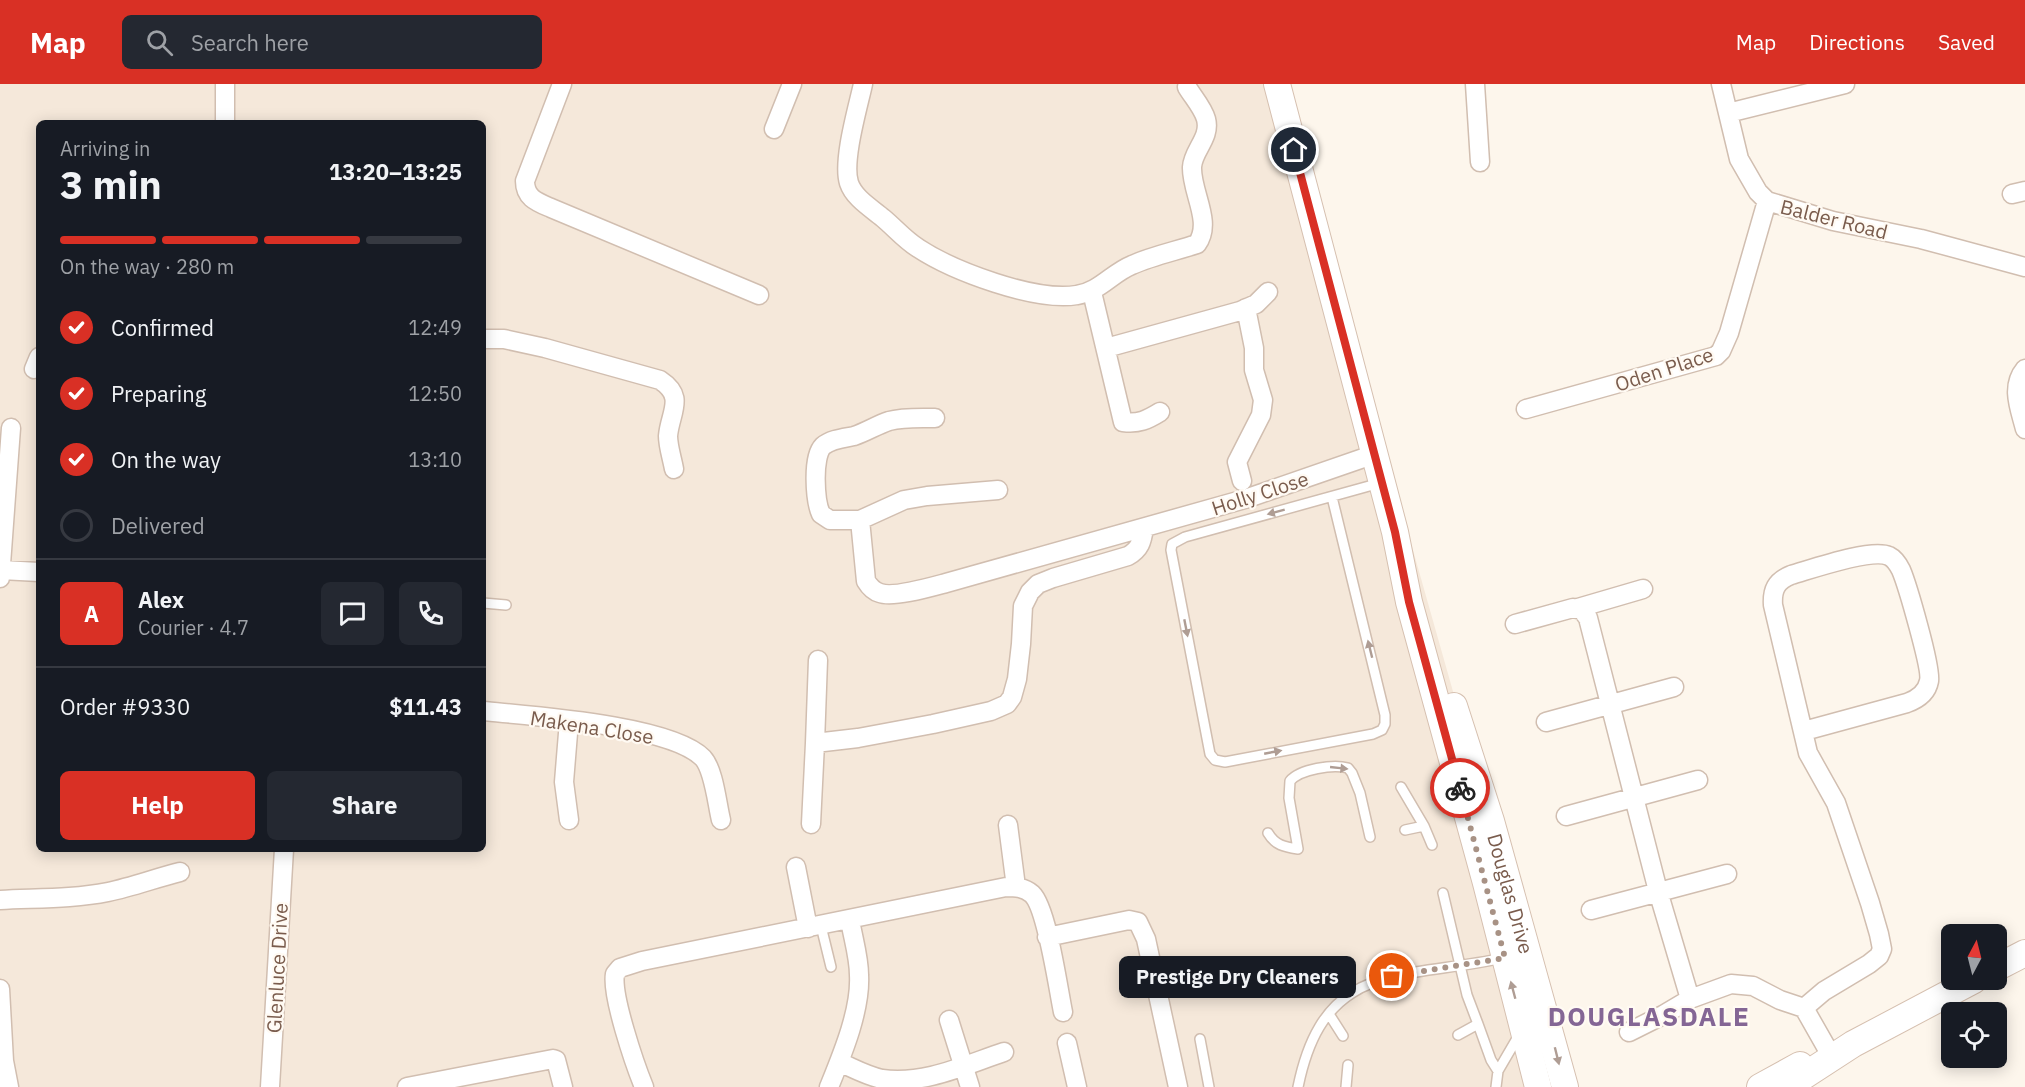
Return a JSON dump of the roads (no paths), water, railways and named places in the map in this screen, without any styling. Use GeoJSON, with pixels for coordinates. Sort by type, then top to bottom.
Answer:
{"type":"FeatureCollection","features":[{"type":"Feature","properties":{"kind":"street"},"geometry":{"type":"LineString","coordinates":[[225,84],[225,120]]}},
{"type":"Feature","properties":{"kind":"street"},"geometry":{"type":"LineString","coordinates":[[562,84],[525,181],[529,196],[534,201],[759,295]]}},
{"type":"Feature","properties":{"kind":"street"},"geometry":{"type":"LineString","coordinates":[[774,129],[792,84]]}},
{"type":"Feature","properties":{"kind":"street"},"geometry":{"type":"LineString","coordinates":[[862,84],[847,172],[848,180],[858,197],[916,247],[950,266],[998,283],[1042,294],[1066,297],[1092,292],[1133,264],[1197,244],[1202,238],[1203,226],[1192,168],[1207,130],[1206,119],[1187,87]]}},
{"type":"Feature","properties":{"kind":"street","name":"Douglas Drive"},"geometry":{"type":"LineString","coordinates":[[1277,84],[1395,532],[1409,602],[1475,843],[1565,1087]]}},
{"type":"Feature","properties":{"kind":"street"},"geometry":{"type":"LineString","coordinates":[[1475,84],[1480,162]]}},
{"type":"Feature","properties":{"kind":"street","name":"Balder Road"},"geometry":{"type":"LineString","coordinates":[[1720,84],[1739,159],[1754,187],[1767,201],[1833,221],[1921,239],[2025,267]]}},
{"type":"Feature","properties":{"kind":"street"},"geometry":{"type":"LineString","coordinates":[[1728,113],[1845,84]]}},
{"type":"Feature","properties":{"kind":"street","name":"Oden Place"},"geometry":{"type":"LineString","coordinates":[[1526,409],[1716,356],[1721,351],[1729,333],[1767,201]]}},
{"type":"Feature","properties":{"kind":"street"},"geometry":{"type":"LineString","coordinates":[[1092,292],[1123,422],[1134,424],[1144,422],[1160,412]]}},
{"type":"Feature","properties":{"kind":"street"},"geometry":{"type":"LineString","coordinates":[[1106,348],[1246,308],[1256,304],[1268,292]]}},
{"type":"Feature","properties":{"kind":"street"},"geometry":{"type":"LineString","coordinates":[[1242,481],[1237,462],[1261,415],[1263,400],[1254,370],[1254,348],[1246,308]]}},
{"type":"Feature","properties":{"kind":"street"},"geometry":{"type":"LineString","coordinates":[[486,339],[504,339],[545,348],[660,380],[667,385],[675,400],[668,438],[674,468]]}},
{"type":"Feature","properties":{"kind":"street"},"geometry":{"type":"LineString","coordinates":[[2025,369],[2018,380],[2017,394],[2025,429]]}},
{"type":"Feature","properties":{"kind":"street"},"geometry":{"type":"LineString","coordinates":[[935,418],[887,422],[866,432],[831,441],[822,447],[816,480],[817,501],[821,514],[830,520],[860,520],[904,500],[998,490]]}},
{"type":"Feature","properties":{"kind":"street"},"geometry":{"type":"LineString","coordinates":[[0,578],[11,428]]}},
{"type":"Feature","properties":{"kind":"street","name":"Holly Close"},"geometry":{"type":"LineString","coordinates":[[860,520],[866,581],[875,591],[884,594],[919,590],[1245,499],[1375,454]]}},
{"type":"Feature","properties":{"kind":"street"},"geometry":{"type":"LineString","coordinates":[[815,743],[858,738],[933,724],[991,711],[1007,704],[1012,697],[1017,679],[1022,644],[1023,606],[1030,592],[1038,584],[1053,578],[1128,556],[1139,548],[1144,528]]}},
{"type":"Feature","properties":{"kind":"street"},"geometry":{"type":"LineString","coordinates":[[1804,731],[1908,703],[1927,688],[1930,670],[1901,571],[1891,557],[1882,554],[1867,554],[1791,575],[1776,586],[1773,605],[1810,759],[1836,803],[1870,903],[1882,949],[1879,956],[1869,964],[1824,992],[1804,1008]]}},
{"type":"Feature","properties":{"kind":"street"},"geometry":{"type":"LineString","coordinates":[[1,570],[36,572]]}},
{"type":"Feature","properties":{"kind":"street"},"geometry":{"type":"LineString","coordinates":[[1515,624],[1643,590]]}},
{"type":"Feature","properties":{"kind":"street"},"geometry":{"type":"LineString","coordinates":[[1578,608],[1585,613],[1589,623],[1658,891],[1690,999]]}},
{"type":"Feature","properties":{"kind":"street"},"geometry":{"type":"LineString","coordinates":[[811,824],[818,660]]}},
{"type":"Feature","properties":{"kind":"street"},"geometry":{"type":"LineString","coordinates":[[1546,722],[1674,687]]}},
{"type":"Feature","properties":{"kind":"street","name":"Makena Close"},"geometry":{"type":"LineString","coordinates":[[486,711],[601,725],[676,743],[705,760],[721,820]]}},
{"type":"Feature","properties":{"kind":"street"},"geometry":{"type":"LineString","coordinates":[[569,721],[564,782],[569,820]]}},
{"type":"Feature","properties":{"kind":"street"},"geometry":{"type":"LineString","coordinates":[[1566,816],[1698,780]]}},
{"type":"Feature","properties":{"kind":"street"},"geometry":{"type":"LineString","coordinates":[[1008,825],[1017,886]]}},
{"type":"Feature","properties":{"kind":"street","name":"Glenluce Drive"},"geometry":{"type":"LineString","coordinates":[[270,1087],[284,852]]}},
{"type":"Feature","properties":{"kind":"street"},"geometry":{"type":"LineString","coordinates":[[796,867],[815,927]]}},
{"type":"Feature","properties":{"kind":"street"},"geometry":{"type":"LineString","coordinates":[[0,900],[94,894],[126,888],[180,872]]}},
{"type":"Feature","properties":{"kind":"street"},"geometry":{"type":"LineString","coordinates":[[1591,910],[1727,874]]}},
{"type":"Feature","properties":{"kind":"street"},"geometry":{"type":"LineString","coordinates":[[644,1087],[632,1057],[619,1005],[614,978],[617,971],[642,961],[1017,886],[1032,894],[1036,900],[1047,937],[1063,1012]]}},
{"type":"Feature","properties":{"kind":"street"},"geometry":{"type":"LineString","coordinates":[[829,1087],[853,1017],[859,984],[859,968],[850,920]]}},
{"type":"Feature","properties":{"kind":"street"},"geometry":{"type":"LineString","coordinates":[[1047,937],[1129,920],[1138,922],[1146,939],[1179,1087]]}},
{"type":"Feature","properties":{"kind":"street"},"geometry":{"type":"LineString","coordinates":[[2007,962],[2025,953]]}},
{"type":"Feature","properties":{"kind":"street","name":"Douglas Drive"},"geometry":{"type":"LineString","coordinates":[[1517,956],[1523,1027],[1538,1087]]}},
{"type":"Feature","properties":{"kind":"street"},"geometry":{"type":"LineString","coordinates":[[1629,1032],[1690,999],[1724,986],[1743,984],[1753,986],[1780,1000],[1804,1008],[1830,1055]]}},
{"type":"Feature","properties":{"kind":"street"},"geometry":{"type":"LineString","coordinates":[[0,989],[4,1061],[9,1087]]}},
{"type":"Feature","properties":{"kind":"street"},"geometry":{"type":"LineString","coordinates":[[1760,1087],[1853,1044],[1955,990]]}},
{"type":"Feature","properties":{"kind":"street"},"geometry":{"type":"LineString","coordinates":[[949,1020],[970,1087]]}},
{"type":"Feature","properties":{"kind":"street"},"geometry":{"type":"LineString","coordinates":[[1067,1043],[1077,1087]]}},
{"type":"Feature","properties":{"kind":"street"},"geometry":{"type":"LineString","coordinates":[[839,1062],[874,1077],[895,1080],[919,1078],[1004,1052]]}},
{"type":"Feature","properties":{"kind":"street"},"geometry":{"type":"LineString","coordinates":[[1787,1087],[1830,1055]]}},
{"type":"Feature","properties":{"kind":"street"},"geometry":{"type":"LineString","coordinates":[[407,1087],[550,1059],[556,1060],[564,1087]]}},
{"type":"Feature","properties":{"kind":"lane"},"geometry":{"type":"LineString","coordinates":[[1332,497],[1377,677],[1385,715],[1384,727],[1372,734],[1225,762],[1215,760],[1210,754],[1171,550],[1172,544],[1185,537],[1382,482]]}},
{"type":"Feature","properties":{"kind":"lane"},"geometry":{"type":"LineString","coordinates":[[486,603],[506,605]]}},
{"type":"Feature","properties":{"kind":"lane"},"geometry":{"type":"LineString","coordinates":[[1268,832],[1274,842],[1280,846],[1298,849],[1289,798],[1290,781],[1298,774],[1333,766],[1348,768],[1352,773],[1360,793],[1370,837]]}},
{"type":"Feature","properties":{"kind":"lane"},"geometry":{"type":"LineString","coordinates":[[1401,787],[1432,844]]}},
{"type":"Feature","properties":{"kind":"lane"},"geometry":{"type":"LineString","coordinates":[[1405,830],[1424,826]]}},
{"type":"Feature","properties":{"kind":"lane"},"geometry":{"type":"LineString","coordinates":[[1443,893],[1467,995],[1491,1060],[1498,1071]]}},
{"type":"Feature","properties":{"kind":"lane"},"geometry":{"type":"LineString","coordinates":[[815,927],[831,967]]}},
{"type":"Feature","properties":{"kind":"lane"},"geometry":{"type":"LineString","coordinates":[[1298,1087],[1308,1048],[1342,998],[1366,984],[1392,976],[1517,956]]}},
{"type":"Feature","properties":{"kind":"lane"},"geometry":{"type":"LineString","coordinates":[[1329,1014],[1342,1036]]}},
{"type":"Feature","properties":{"kind":"lane"},"geometry":{"type":"LineString","coordinates":[[1458,1035],[1478,1024]]}},
{"type":"Feature","properties":{"kind":"lane"},"geometry":{"type":"LineString","coordinates":[[1496,1087],[1498,1071],[1523,1027]]}},
{"type":"Feature","properties":{"kind":"lane"},"geometry":{"type":"LineString","coordinates":[[1200,1038],[1209,1087]]}},
{"type":"Feature","properties":{"kind":"lane"},"geometry":{"type":"LineString","coordinates":[[1346,1087],[1348,1065]]}},
{"type":"Feature","properties":{"kind":"place","name":"Prestige Dry Cleaners"},"geometry":{"type":"Point","coordinates":[1392,976]}},
{"type":"Feature","properties":{"kind":"district","name":"DOUGLASDALE"},"geometry":{"type":"Point","coordinates":[1649,1016]}}]}
